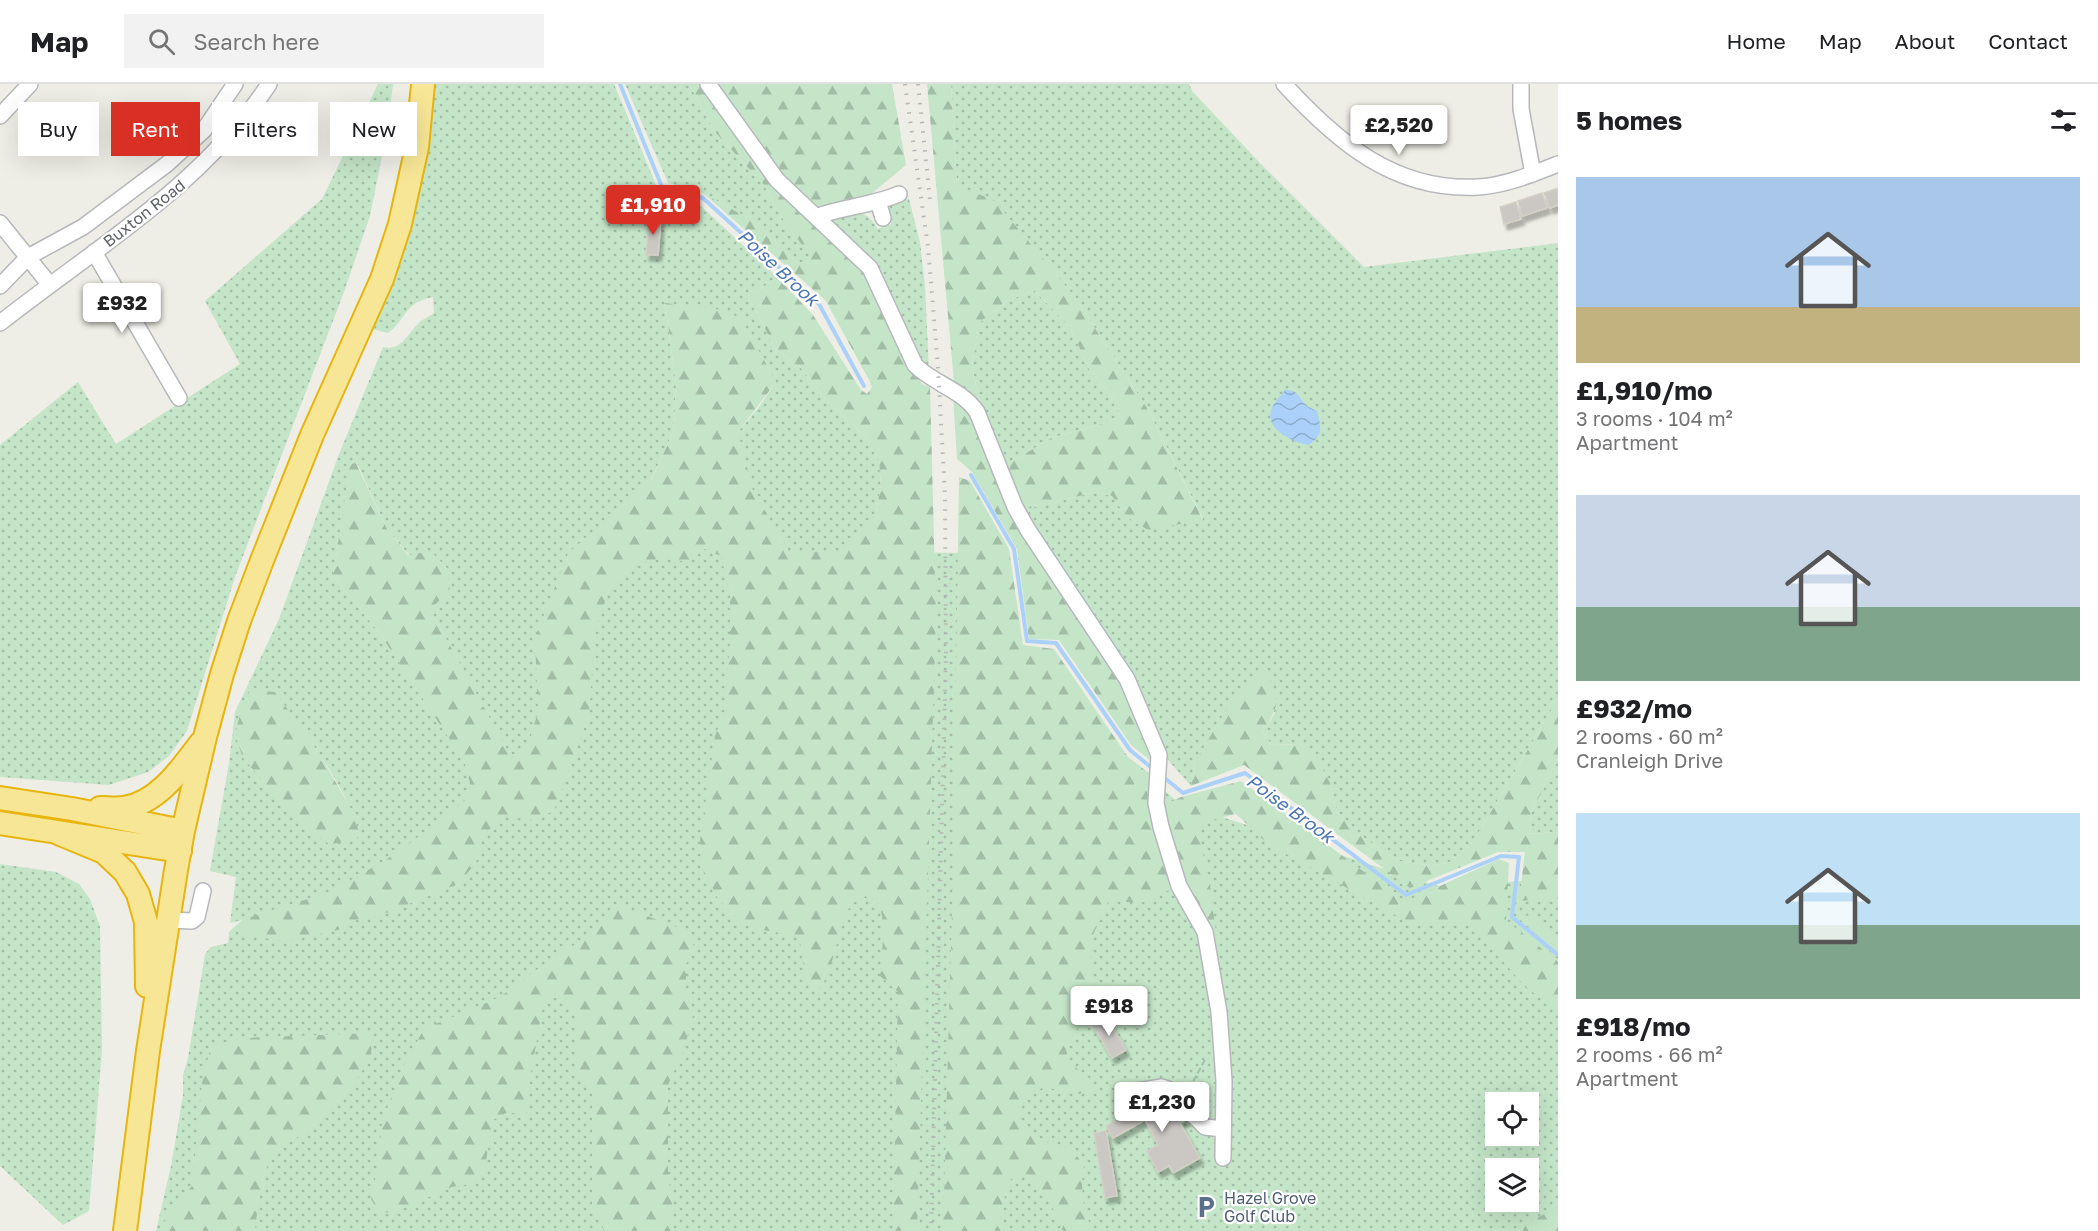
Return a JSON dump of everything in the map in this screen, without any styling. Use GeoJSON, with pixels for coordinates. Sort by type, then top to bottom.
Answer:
{"type":"FeatureCollection","features":[{"type":"Feature","properties":{"kind":"highway"},"geometry":{"type":"LineString","coordinates":[[125,1231],[148,1051],[181,841],[205,737],[239,621],[312,435],[382,279],[400,224],[417,147],[423,84]]}},
{"type":"Feature","properties":{"kind":"highway"},"geometry":{"type":"LineString","coordinates":[[72,809],[126,808],[155,795],[177,774],[205,737]]}},
{"type":"Feature","properties":{"kind":"highway"},"geometry":{"type":"LineString","coordinates":[[0,798],[72,809],[181,841]]}},
{"type":"Feature","properties":{"kind":"highway"},"geometry":{"type":"LineString","coordinates":[[8,825],[101,838],[181,841]]}},
{"type":"Feature","properties":{"kind":"highway"},"geometry":{"type":"LineString","coordinates":[[58,833],[104,852],[125,872],[138,894],[146,922],[148,1051]]}},
{"type":"Feature","properties":{"kind":"street"},"geometry":{"type":"LineString","coordinates":[[0,116],[30,84]]}},
{"type":"Feature","properties":{"kind":"street","name":"Buxton Road"},"geometry":{"type":"LineString","coordinates":[[0,286],[28,257],[83,227],[167,164],[204,130],[235,84]]}},
{"type":"Feature","properties":{"kind":"street","name":"Buxton Road"},"geometry":{"type":"LineString","coordinates":[[0,323],[169,195],[206,162],[243,121],[269,84]]}},
{"type":"Feature","properties":{"kind":"street"},"geometry":{"type":"LineString","coordinates":[[708,84],[777,180],[818,216],[870,268],[915,365],[926,376],[953,389],[970,401],[977,412],[1015,507],[1127,679],[1159,756],[1156,803],[1174,874],[1204,933],[1219,1012],[1224,1081],[1223,1158]]}},
{"type":"Feature","properties":{"kind":"street"},"geometry":{"type":"LineString","coordinates":[[1284,84],[1340,140],[1397,174],[1424,182],[1456,187],[1481,187],[1533,174],[1558,164]]}},
{"type":"Feature","properties":{"kind":"street"},"geometry":{"type":"LineString","coordinates":[[1521,84],[1521,109],[1533,174]]}},
{"type":"Feature","properties":{"kind":"street"},"geometry":{"type":"LineString","coordinates":[[818,216],[899,194]]}},
{"type":"Feature","properties":{"kind":"street"},"geometry":{"type":"LineString","coordinates":[[878,201],[883,218]]}},
{"type":"Feature","properties":{"kind":"street"},"geometry":{"type":"LineString","coordinates":[[0,223],[50,285]]}},
{"type":"Feature","properties":{"kind":"street"},"geometry":{"type":"LineString","coordinates":[[94,252],[179,399]]}},
{"type":"Feature","properties":{"kind":"street"},"geometry":{"type":"LineString","coordinates":[[169,920],[192,921],[196,917],[203,891]]}},
{"type":"Feature","properties":{"kind":"street"},"geometry":{"type":"LineString","coordinates":[[1124,1094],[1162,1087],[1173,1093],[1205,1127],[1223,1130]]}},
{"type":"Feature","properties":{"kind":"path"},"geometry":{"type":"LineString","coordinates":[[1173,1093],[1191,1085],[1205,1060],[1222,1055]]}},
{"type":"Feature","properties":{"kind":"green space"},"geometry":{"type":"Polygon","coordinates":[[[378,84],[393,84],[391,102],[369,102],[378,84]]]}},
{"type":"Feature","properties":{"kind":"green space","name":"Hazel Grove Golf Club"},"geometry":{"type":"Polygon","coordinates":[[[434,84],[614,84],[659,192],[700,205],[778,278],[748,296],[776,350],[801,368],[824,397],[865,437],[879,460],[881,486],[876,512],[841,552],[1001,553],[1015,649],[1119,754],[1181,804],[1438,886],[1558,879],[1558,1231],[156,1231],[171,1166],[183,1095],[183,1075],[188,1058],[205,954],[211,947],[228,943],[229,932],[242,920],[230,923],[236,877],[210,871],[229,763],[235,712],[279,619],[339,454],[383,347],[390,348],[400,344],[416,325],[434,313],[433,297],[411,307],[388,333],[372,329],[411,229],[428,153],[434,84]],[[665,304],[676,384],[674,430],[651,480],[738,432],[776,382],[665,304]],[[357,463],[351,464],[333,576],[378,631],[465,761],[470,783],[465,801],[518,754],[510,756],[430,609],[409,555],[387,529],[357,463]],[[276,694],[360,836],[335,779],[313,744],[276,694]]]}},
{"type":"Feature","properties":{"kind":"green space"},"geometry":{"type":"Polygon","coordinates":[[[625,84],[689,84],[716,133],[763,184],[783,219],[811,256],[806,263],[796,262],[755,222],[703,193],[668,183],[625,84]]]}},
{"type":"Feature","properties":{"kind":"green space"},"geometry":{"type":"Polygon","coordinates":[[[689,84],[699,84],[706,91],[737,139],[774,185],[868,275],[909,366],[922,384],[930,387],[936,616],[917,1231],[893,1231],[898,992],[880,976],[883,925],[882,915],[875,898],[858,898],[846,912],[828,975],[819,989],[809,988],[799,936],[763,930],[741,923],[718,899],[703,870],[700,840],[715,736],[725,710],[730,640],[730,593],[721,556],[705,549],[689,562],[664,558],[635,564],[609,589],[595,631],[589,715],[554,811],[533,820],[502,816],[483,837],[476,863],[458,884],[379,916],[359,919],[338,930],[287,941],[246,936],[239,926],[244,919],[330,892],[394,855],[464,802],[470,783],[464,761],[378,631],[333,576],[350,464],[356,463],[387,529],[408,555],[431,551],[447,568],[450,591],[430,609],[510,755],[520,754],[529,742],[538,712],[535,638],[568,553],[651,481],[674,430],[676,384],[665,303],[717,309],[741,318],[776,382],[738,432],[753,491],[789,551],[840,552],[876,512],[881,486],[879,460],[865,437],[824,397],[801,368],[776,350],[748,296],[778,278],[813,315],[861,390],[867,394],[872,387],[869,380],[826,301],[703,193],[755,222],[796,262],[806,263],[810,256],[783,219],[763,184],[716,133],[689,84]]]}},
{"type":"Feature","properties":{"kind":"green space"},"geometry":{"type":"Polygon","coordinates":[[[714,84],[892,84],[906,165],[870,195],[821,209],[783,176],[714,84]]]}},
{"type":"Feature","properties":{"kind":"green space"},"geometry":{"type":"Polygon","coordinates":[[[927,84],[951,84],[957,185],[995,201],[1074,296],[1147,408],[1203,520],[1148,530],[1127,517],[1112,496],[1096,492],[1023,510],[1003,467],[1051,438],[1112,421],[1119,416],[1118,403],[1089,369],[1070,327],[1034,290],[1005,302],[979,323],[972,366],[981,407],[973,395],[954,382],[927,84]]]}},
{"type":"Feature","properties":{"kind":"green space"},"geometry":{"type":"Polygon","coordinates":[[[951,84],[1189,84],[1193,92],[1259,162],[1364,267],[1558,243],[1558,699],[1473,842],[1451,862],[1432,866],[1398,861],[1358,834],[1337,812],[1330,783],[1301,745],[1271,744],[1263,732],[1276,711],[1195,762],[1191,786],[1168,760],[1145,709],[1144,698],[1133,674],[1126,669],[1093,614],[1082,603],[1023,510],[1096,492],[1112,496],[1127,517],[1177,524],[1203,519],[1147,408],[1074,296],[995,202],[957,186],[951,84]]]}},
{"type":"Feature","properties":{"kind":"green space"},"geometry":{"type":"Polygon","coordinates":[[[343,156],[382,156],[370,216],[344,292],[235,577],[187,731],[169,756],[148,772],[109,785],[0,777],[0,445],[78,382],[116,444],[240,364],[205,301],[322,199],[343,156]]]}},
{"type":"Feature","properties":{"kind":"green space"},"geometry":{"type":"Polygon","coordinates":[[[900,197],[909,199],[920,242],[925,286],[929,370],[918,364],[903,319],[885,286],[830,217],[857,212],[868,217],[878,229],[891,224],[889,203],[900,197]]]}},
{"type":"Feature","properties":{"kind":"green space"},"geometry":{"type":"Polygon","coordinates":[[[1034,290],[1070,327],[1089,369],[1118,403],[1119,416],[1112,421],[1051,438],[1003,467],[981,407],[972,366],[979,323],[1005,302],[1034,290]]]}},
{"type":"Feature","properties":{"kind":"green space"},"geometry":{"type":"Polygon","coordinates":[[[953,396],[972,413],[978,430],[1121,682],[1139,722],[1151,761],[1131,745],[1059,640],[1029,639],[1017,549],[972,472],[957,459],[953,396]]]}},
{"type":"Feature","properties":{"kind":"green space"},"geometry":{"type":"Polygon","coordinates":[[[959,477],[970,481],[1009,549],[1023,645],[1054,649],[1128,757],[1149,773],[1157,831],[1173,886],[1158,897],[1143,902],[1109,900],[1092,937],[1090,963],[1097,1003],[1065,1045],[1069,1062],[1089,1078],[1091,1091],[1078,1094],[1044,1087],[1022,1098],[1020,1121],[1043,1141],[1071,1149],[1084,1165],[1083,1199],[1093,1231],[1063,1231],[1046,1194],[1028,1174],[1011,1179],[1002,1206],[1004,1231],[943,1231],[953,874],[959,477]]]}},
{"type":"Feature","properties":{"kind":"green space"},"geometry":{"type":"Polygon","coordinates":[[[1263,668],[1276,694],[1276,706],[1263,732],[1271,744],[1301,745],[1317,759],[1330,783],[1337,812],[1358,834],[1398,861],[1432,866],[1451,862],[1473,842],[1558,699],[1558,759],[1531,813],[1529,834],[1558,832],[1558,898],[1519,901],[1525,852],[1498,852],[1410,888],[1244,765],[1191,786],[1195,762],[1224,713],[1263,668]]]}},
{"type":"Feature","properties":{"kind":"green space"},"geometry":{"type":"Polygon","coordinates":[[[251,687],[276,693],[319,753],[354,814],[360,836],[350,842],[329,844],[299,822],[243,758],[235,735],[240,714],[251,687]]]}},
{"type":"Feature","properties":{"kind":"green space"},"geometry":{"type":"Polygon","coordinates":[[[1558,759],[1558,832],[1529,834],[1531,813],[1558,759]]]}},
{"type":"Feature","properties":{"kind":"green space"},"geometry":{"type":"Polygon","coordinates":[[[1241,781],[1405,902],[1499,859],[1509,863],[1506,920],[1558,962],[1558,1009],[1526,988],[1469,922],[1411,924],[1267,843],[1236,814],[1201,823],[1198,831],[1210,885],[1217,942],[1212,943],[1182,882],[1164,805],[1181,797],[1241,781]]]}},
{"type":"Feature","properties":{"kind":"green space"},"geometry":{"type":"Polygon","coordinates":[[[0,864],[56,872],[79,884],[90,899],[100,926],[102,1050],[89,1211],[63,1225],[0,1166],[0,864]]]}},
{"type":"Feature","properties":{"kind":"green space"},"geometry":{"type":"Polygon","coordinates":[[[613,906],[625,908],[685,930],[694,946],[686,965],[686,991],[694,1012],[684,1049],[668,1085],[668,1172],[673,1212],[671,1231],[604,1231],[592,1209],[592,1093],[578,1075],[575,1015],[564,996],[544,1000],[526,1115],[508,1112],[493,1120],[484,1173],[470,1184],[452,1187],[395,1212],[380,1213],[371,1199],[378,1165],[382,1122],[404,1065],[424,1029],[500,997],[555,956],[579,942],[599,925],[613,906]]]}},
{"type":"Feature","properties":{"kind":"green space"},"geometry":{"type":"Polygon","coordinates":[[[1530,915],[1558,938],[1558,950],[1518,918],[1530,915]]]}},
{"type":"Feature","properties":{"kind":"green space"},"geometry":{"type":"Polygon","coordinates":[[[372,1033],[371,1057],[348,1093],[304,1133],[270,1155],[258,1204],[255,1231],[157,1231],[192,1186],[202,1083],[211,1046],[244,1038],[372,1033]]]}},
{"type":"Feature","properties":{"kind":"green space"},"geometry":{"type":"Polygon","coordinates":[[[1558,1207],[1558,1231],[1517,1231],[1519,1227],[1558,1207]]]}},
{"type":"Feature","properties":{"kind":"water"},"geometry":{"type":"Polygon","coordinates":[[[1285,390],[1295,392],[1305,404],[1317,411],[1320,430],[1309,445],[1288,438],[1272,423],[1271,410],[1285,390]]]}},
{"type":"Feature","properties":{"kind":"building"},"geometry":{"type":"Polygon","coordinates":[[[1558,188],[1558,205],[1550,208],[1544,193],[1558,188]]]}},
{"type":"Feature","properties":{"kind":"building"},"geometry":{"type":"Polygon","coordinates":[[[1542,193],[1547,208],[1522,216],[1518,201],[1542,193]]]}},
{"type":"Feature","properties":{"kind":"building"},"geometry":{"type":"Polygon","coordinates":[[[1516,202],[1521,219],[1504,224],[1500,207],[1516,202]]]}},
{"type":"Feature","properties":{"kind":"building"},"geometry":{"type":"Polygon","coordinates":[[[649,217],[661,218],[658,255],[646,255],[649,217]]]}},
{"type":"Feature","properties":{"kind":"building"},"geometry":{"type":"Polygon","coordinates":[[[1106,1016],[1126,1050],[1112,1058],[1092,1024],[1106,1016]]]}},
{"type":"Feature","properties":{"kind":"building"},"geometry":{"type":"Polygon","coordinates":[[[1165,1093],[1173,1108],[1181,1104],[1189,1118],[1180,1123],[1200,1158],[1173,1173],[1169,1166],[1158,1172],[1147,1151],[1158,1145],[1145,1120],[1113,1138],[1106,1126],[1165,1093]]]}},
{"type":"Feature","properties":{"kind":"building"},"geometry":{"type":"Polygon","coordinates":[[[1106,1131],[1117,1196],[1105,1198],[1094,1133],[1106,1131]]]}},
{"type":"Feature","properties":{"kind":"waterway","name":"Poise Brook"},"geometry":{"type":"LineString","coordinates":[[620,84],[662,187],[703,198],[819,304],[864,386]]}},
{"type":"Feature","properties":{"kind":"waterway","name":"Poise Brook"},"geometry":{"type":"LineString","coordinates":[[971,475],[1014,549],[1027,641],[1056,643],[1130,750],[1153,769]]}},
{"type":"Feature","properties":{"kind":"waterway","name":"Poise Brook"},"geometry":{"type":"LineString","coordinates":[[1161,775],[1183,793],[1245,773],[1406,895],[1501,856],[1519,857],[1512,917],[1558,955]]}},
{"type":"Feature","properties":{"kind":"railway"},"geometry":{"type":"LineString","coordinates":[[905,84],[928,247],[945,495],[946,657],[931,1231]]}},
{"type":"Feature","properties":{"kind":"railway"},"geometry":{"type":"LineString","coordinates":[[918,84],[930,200]]}},
{"type":"Feature","properties":{"kind":"place","name":"Hazel Grove Golf Club"},"geometry":{"type":"Point","coordinates":[1206,1207]}}]}
